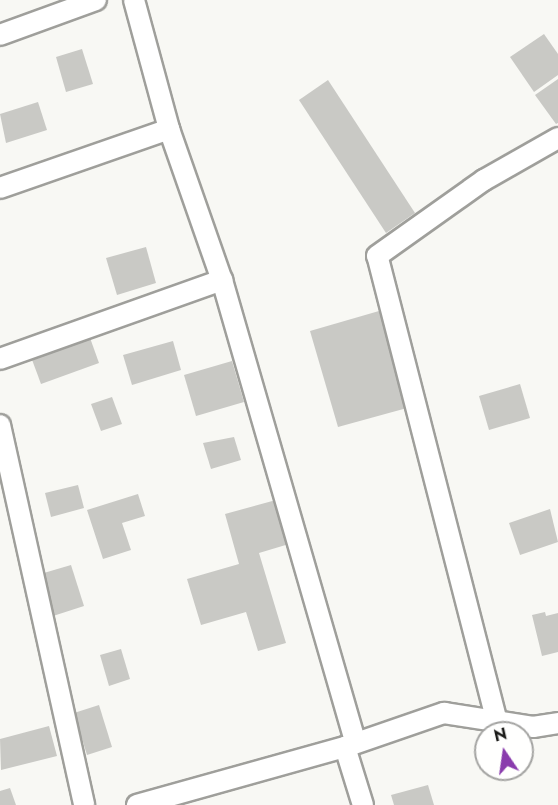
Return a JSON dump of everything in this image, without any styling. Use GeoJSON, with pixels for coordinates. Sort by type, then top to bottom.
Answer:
{"type":"FeatureCollection","features":[{"type":"Feature","properties":{"kind":"street"},"geometry":{"type":"LineString","coordinates":[[0,35],[96,0]]}},
{"type":"Feature","properties":{"kind":"street"},"geometry":{"type":"LineString","coordinates":[[134,0],[170,129],[222,280],[350,745],[363,805]]}},
{"type":"Feature","properties":{"kind":"street"},"geometry":{"type":"LineString","coordinates":[[0,188],[170,129]]}},
{"type":"Feature","properties":{"kind":"street"},"geometry":{"type":"LineString","coordinates":[[497,721],[377,256],[484,180],[558,138]]}},
{"type":"Feature","properties":{"kind":"street"},"geometry":{"type":"LineString","coordinates":[[0,359],[222,280]]}},
{"type":"Feature","properties":{"kind":"street"},"geometry":{"type":"LineString","coordinates":[[0,425],[84,805]]}},
{"type":"Feature","properties":{"kind":"street"},"geometry":{"type":"LineString","coordinates":[[137,805],[350,745],[444,713],[491,721]]}},
{"type":"Feature","properties":{"kind":"street"},"geometry":{"type":"LineString","coordinates":[[534,727],[558,723]]}},
{"type":"Feature","properties":{"kind":"building"},"geometry":{"type":"Polygon","coordinates":[[[544,34],[558,54],[558,75],[534,92],[510,57],[544,34]]]}},
{"type":"Feature","properties":{"kind":"building"},"geometry":{"type":"Polygon","coordinates":[[[82,49],[93,84],[66,92],[56,57],[82,49]]]}},
{"type":"Feature","properties":{"kind":"building"},"geometry":{"type":"Polygon","coordinates":[[[558,79],[558,123],[556,124],[535,95],[558,79]]]}},
{"type":"Feature","properties":{"kind":"building"},"geometry":{"type":"Polygon","coordinates":[[[328,80],[415,213],[386,233],[299,100],[328,80]]]}},
{"type":"Feature","properties":{"kind":"building"},"geometry":{"type":"Polygon","coordinates":[[[38,102],[47,130],[6,143],[0,114],[38,102]]]}},
{"type":"Feature","properties":{"kind":"building"},"geometry":{"type":"Polygon","coordinates":[[[146,247],[156,283],[117,295],[106,258],[146,247]]]}},
{"type":"Feature","properties":{"kind":"building"},"geometry":{"type":"Polygon","coordinates":[[[379,311],[407,408],[338,427],[310,331],[379,311]]]}},
{"type":"Feature","properties":{"kind":"building"},"geometry":{"type":"Polygon","coordinates":[[[89,335],[99,363],[41,384],[31,357],[89,335]]]}},
{"type":"Feature","properties":{"kind":"building"},"geometry":{"type":"Polygon","coordinates":[[[173,341],[181,370],[132,385],[123,355],[173,341]]]}},
{"type":"Feature","properties":{"kind":"building"},"geometry":{"type":"Polygon","coordinates":[[[232,361],[244,402],[196,416],[184,375],[232,361]]]}},
{"type":"Feature","properties":{"kind":"building"},"geometry":{"type":"Polygon","coordinates":[[[520,384],[530,418],[489,430],[479,396],[520,384]]]}},
{"type":"Feature","properties":{"kind":"building"},"geometry":{"type":"Polygon","coordinates":[[[112,397],[122,424],[101,431],[91,404],[112,397]]]}},
{"type":"Feature","properties":{"kind":"building"},"geometry":{"type":"Polygon","coordinates":[[[234,437],[241,460],[211,469],[203,443],[234,437]]]}},
{"type":"Feature","properties":{"kind":"building"},"geometry":{"type":"Polygon","coordinates":[[[78,485],[84,508],[51,517],[45,493],[78,485]]]}},
{"type":"Feature","properties":{"kind":"building"},"geometry":{"type":"Polygon","coordinates":[[[138,494],[145,516],[122,523],[131,550],[103,559],[87,510],[138,494]]]}},
{"type":"Feature","properties":{"kind":"building"},"geometry":{"type":"Polygon","coordinates":[[[276,500],[289,544],[259,553],[286,643],[258,651],[246,612],[201,625],[187,579],[239,564],[225,514],[276,500]]]}},
{"type":"Feature","properties":{"kind":"building"},"geometry":{"type":"Polygon","coordinates":[[[550,509],[558,542],[520,555],[509,523],[550,509]]]}},
{"type":"Feature","properties":{"kind":"building"},"geometry":{"type":"Polygon","coordinates":[[[71,565],[84,606],[50,617],[37,575],[71,565]]]}},
{"type":"Feature","properties":{"kind":"building"},"geometry":{"type":"Polygon","coordinates":[[[545,612],[546,616],[558,613],[558,652],[542,656],[532,615],[545,612]]]}},
{"type":"Feature","properties":{"kind":"building"},"geometry":{"type":"Polygon","coordinates":[[[121,649],[130,679],[109,686],[100,655],[121,649]]]}},
{"type":"Feature","properties":{"kind":"building"},"geometry":{"type":"Polygon","coordinates":[[[99,705],[112,747],[87,755],[74,713],[99,705]]]}},
{"type":"Feature","properties":{"kind":"building"},"geometry":{"type":"Polygon","coordinates":[[[49,726],[57,756],[1,770],[0,739],[49,726]]]}},
{"type":"Feature","properties":{"kind":"building"},"geometry":{"type":"Polygon","coordinates":[[[428,785],[434,805],[394,805],[391,795],[428,785]]]}},
{"type":"Feature","properties":{"kind":"building"},"geometry":{"type":"Polygon","coordinates":[[[10,788],[16,805],[0,805],[0,791],[10,788]]]}}]}
